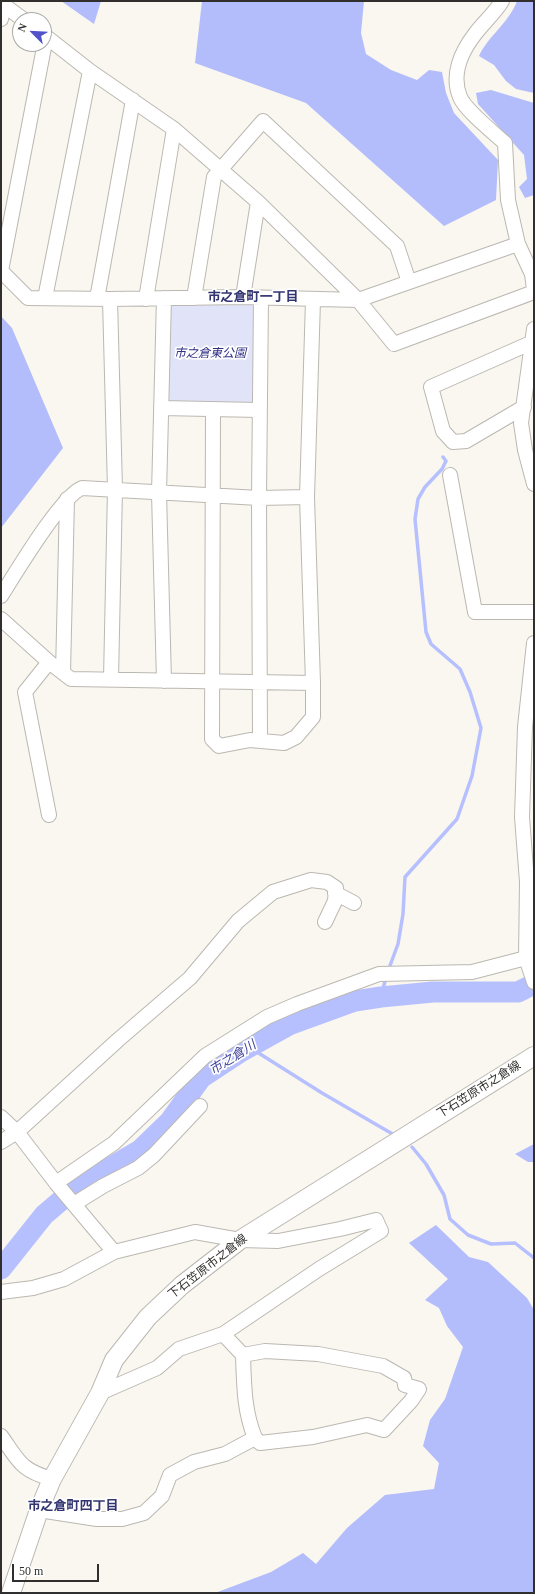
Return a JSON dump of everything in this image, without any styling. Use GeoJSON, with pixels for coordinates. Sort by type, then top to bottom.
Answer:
{"type":"FeatureCollection","features":[{"type":"Feature","properties":{"kind":"main road","name":"下石笠原市之倉線"},"geometry":{"type":"LineString","coordinates":[[11,1593],[38,1510],[52,1479],[100,1392],[114,1360],[148,1317],[182,1285],[240,1240],[534,1056]]}},
{"type":"Feature","properties":{"kind":"street"},"geometry":{"type":"LineString","coordinates":[[52,41],[90,71],[174,129],[258,202],[358,300],[394,344],[534,290],[532,274],[518,244],[508,200],[505,143],[478,118],[460,98],[456,81],[459,60],[474,35],[502,1]]}},
{"type":"Feature","properties":{"kind":"street"},"geometry":{"type":"LineString","coordinates":[[1,19],[2,4]]}},
{"type":"Feature","properties":{"kind":"street"},"geometry":{"type":"LineString","coordinates":[[2,4],[13,12]]}},
{"type":"Feature","properties":{"kind":"street"},"geometry":{"type":"LineString","coordinates":[[42,52],[1,271],[28,298],[104,299],[243,297],[358,300],[518,244]]}},
{"type":"Feature","properties":{"kind":"street"},"geometry":{"type":"LineString","coordinates":[[45,298],[90,71]]}},
{"type":"Feature","properties":{"kind":"street"},"geometry":{"type":"LineString","coordinates":[[112,679],[115,489],[104,299],[133,100]]}},
{"type":"Feature","properties":{"kind":"street"},"geometry":{"type":"LineString","coordinates":[[194,298],[214,177],[263,121],[397,246],[409,282]]}},
{"type":"Feature","properties":{"kind":"street"},"geometry":{"type":"LineString","coordinates":[[146,298],[174,129]]}},
{"type":"Feature","properties":{"kind":"street"},"geometry":{"type":"LineString","coordinates":[[243,297],[258,202]]}},
{"type":"Feature","properties":{"kind":"street"},"geometry":{"type":"LineString","coordinates":[[164,298],[159,493],[164,681]]}},
{"type":"Feature","properties":{"kind":"street"},"geometry":{"type":"LineString","coordinates":[[260,298],[260,740]]}},
{"type":"Feature","properties":{"kind":"street"},"geometry":{"type":"LineString","coordinates":[[213,409],[212,739],[219,746],[260,740],[284,743],[296,737],[313,717],[307,497],[313,300]]}},
{"type":"Feature","properties":{"kind":"street"},"geometry":{"type":"LineString","coordinates":[[524,407],[466,441],[453,442],[443,431],[431,387],[533,336]]}},
{"type":"Feature","properties":{"kind":"street"},"geometry":{"type":"LineString","coordinates":[[533,336],[521,424],[525,450],[534,484]]}},
{"type":"Feature","properties":{"kind":"street"},"geometry":{"type":"LineString","coordinates":[[161,408],[259,410]]}},
{"type":"Feature","properties":{"kind":"street"},"geometry":{"type":"LineString","coordinates":[[450,475],[475,612],[534,612]]}},
{"type":"Feature","properties":{"kind":"street"},"geometry":{"type":"LineString","coordinates":[[1,596],[67,499],[75,490],[82,488],[115,489],[159,493],[259,498],[307,497]]}},
{"type":"Feature","properties":{"kind":"street"},"geometry":{"type":"LineString","coordinates":[[63,673],[67,499]]}},
{"type":"Feature","properties":{"kind":"street"},"geometry":{"type":"LineString","coordinates":[[2,624],[71,679],[164,681],[212,680],[313,683]]}},
{"type":"Feature","properties":{"kind":"street"},"geometry":{"type":"LineString","coordinates":[[534,650],[525,727],[522,817],[527,882],[526,958],[534,982]]}},
{"type":"Feature","properties":{"kind":"street"},"geometry":{"type":"LineString","coordinates":[[49,662],[25,692],[49,815]]}},
{"type":"Feature","properties":{"kind":"street"},"geometry":{"type":"LineString","coordinates":[[1,1142],[17,1132],[118,1040],[190,978],[238,921],[273,892],[311,880],[327,882],[336,888],[334,901],[325,922]]}},
{"type":"Feature","properties":{"kind":"street"},"geometry":{"type":"LineString","coordinates":[[335,893],[354,903]]}},
{"type":"Feature","properties":{"kind":"street"},"geometry":{"type":"LineString","coordinates":[[56,1183],[114,1143],[205,1056],[267,1016],[379,974],[472,972],[526,958]]}},
{"type":"Feature","properties":{"kind":"street"},"geometry":{"type":"LineString","coordinates":[[74,1204],[103,1186],[138,1168],[154,1155],[200,1106]]}},
{"type":"Feature","properties":{"kind":"street"},"geometry":{"type":"LineString","coordinates":[[1,1117],[17,1132],[56,1183],[114,1252]]}},
{"type":"Feature","properties":{"kind":"street"},"geometry":{"type":"LineString","coordinates":[[1,1292],[34,1288],[64,1279],[114,1252],[195,1232],[240,1240],[278,1241],[340,1229],[376,1220],[381,1230],[319,1269],[223,1334],[179,1349],[158,1368],[100,1392]]}},
{"type":"Feature","properties":{"kind":"street"},"geometry":{"type":"LineString","coordinates":[[223,1334],[243,1355],[247,1419],[255,1438],[260,1443],[313,1437],[367,1425],[384,1430],[411,1401],[419,1389],[406,1385],[404,1378],[383,1366],[368,1363],[318,1354],[265,1351],[243,1355]]}},
{"type":"Feature","properties":{"kind":"street"},"geometry":{"type":"LineString","coordinates":[[1,1436],[20,1465],[36,1474],[52,1479]]}},
{"type":"Feature","properties":{"kind":"street"},"geometry":{"type":"LineString","coordinates":[[38,1510],[97,1519],[122,1519],[144,1513],[162,1496],[170,1475],[194,1462],[225,1454],[255,1438]]}},
{"type":"Feature","properties":{"kind":"green space","name":"市之倉東公園"},"geometry":{"type":"Polygon","coordinates":[[[165,304],[256,304],[258,406],[161,405],[165,304]]]}},
{"type":"Feature","properties":{"kind":"shaded area"},"geometry":{"type":"Polygon","coordinates":[[[61,1],[101,1],[94,24],[61,1]]]}},
{"type":"Feature","properties":{"kind":"shaded area"},"geometry":{"type":"Polygon","coordinates":[[[202,1],[364,1],[361,33],[366,54],[391,70],[417,80],[429,70],[442,72],[446,93],[454,113],[498,160],[496,200],[444,226],[306,103],[195,63],[202,1]]]}},
{"type":"Feature","properties":{"kind":"shaded area"},"geometry":{"type":"Polygon","coordinates":[[[517,1],[534,1],[534,93],[516,89],[506,81],[494,65],[479,56],[509,16],[517,1]]]}},
{"type":"Feature","properties":{"kind":"shaded area"},"geometry":{"type":"Polygon","coordinates":[[[491,90],[534,103],[534,195],[525,198],[519,187],[527,179],[524,155],[478,104],[476,93],[491,90]]]}},
{"type":"Feature","properties":{"kind":"shaded area"},"geometry":{"type":"Polygon","coordinates":[[[1,316],[12,328],[63,448],[1,528],[1,316]]]}},
{"type":"Feature","properties":{"kind":"shaded area"},"geometry":{"type":"Polygon","coordinates":[[[534,1144],[534,1162],[528,1162],[515,1154],[534,1144]]]}},
{"type":"Feature","properties":{"kind":"shaded area"},"geometry":{"type":"Polygon","coordinates":[[[436,1225],[469,1257],[488,1262],[527,1298],[534,1310],[534,1593],[215,1593],[271,1572],[303,1553],[316,1564],[347,1528],[385,1495],[434,1489],[439,1463],[423,1446],[430,1420],[445,1399],[463,1347],[447,1326],[439,1308],[425,1300],[448,1279],[409,1243],[436,1225]]]}},
{"type":"Feature","properties":{"kind":"waterway"},"geometry":{"type":"LineString","coordinates":[[388,971],[398,944],[403,914],[405,877],[457,819],[472,776],[481,728],[470,692],[460,669],[431,644],[426,632],[415,519],[418,499],[425,487],[442,469],[446,461],[443,457]]}},
{"type":"Feature","properties":{"kind":"waterway"},"geometry":{"type":"LineString","coordinates":[[381,997],[386,977]]}},
{"type":"Feature","properties":{"kind":"waterway","name":"市之倉川"},"geometry":{"type":"LineString","coordinates":[[1,1269],[44,1215],[78,1186],[140,1150],[170,1121],[201,1078],[242,1051],[289,1025],[355,1001],[433,992],[518,992],[534,984]]}},
{"type":"Feature","properties":{"kind":"waterway"},"geometry":{"type":"LineString","coordinates":[[249,1047],[322,1093],[396,1136]]}},
{"type":"Feature","properties":{"kind":"waterway"},"geometry":{"type":"LineString","coordinates":[[412,1147],[426,1164],[444,1195],[450,1219],[468,1235],[491,1244],[515,1243],[534,1258]]}},
{"type":"Feature","properties":{"kind":"district","name":"市之倉町一丁目"},"geometry":{"type":"Point","coordinates":[253,298]}},
{"type":"Feature","properties":{"kind":"district","name":"市之倉町四丁目"},"geometry":{"type":"Point","coordinates":[73,1507]}}]}
